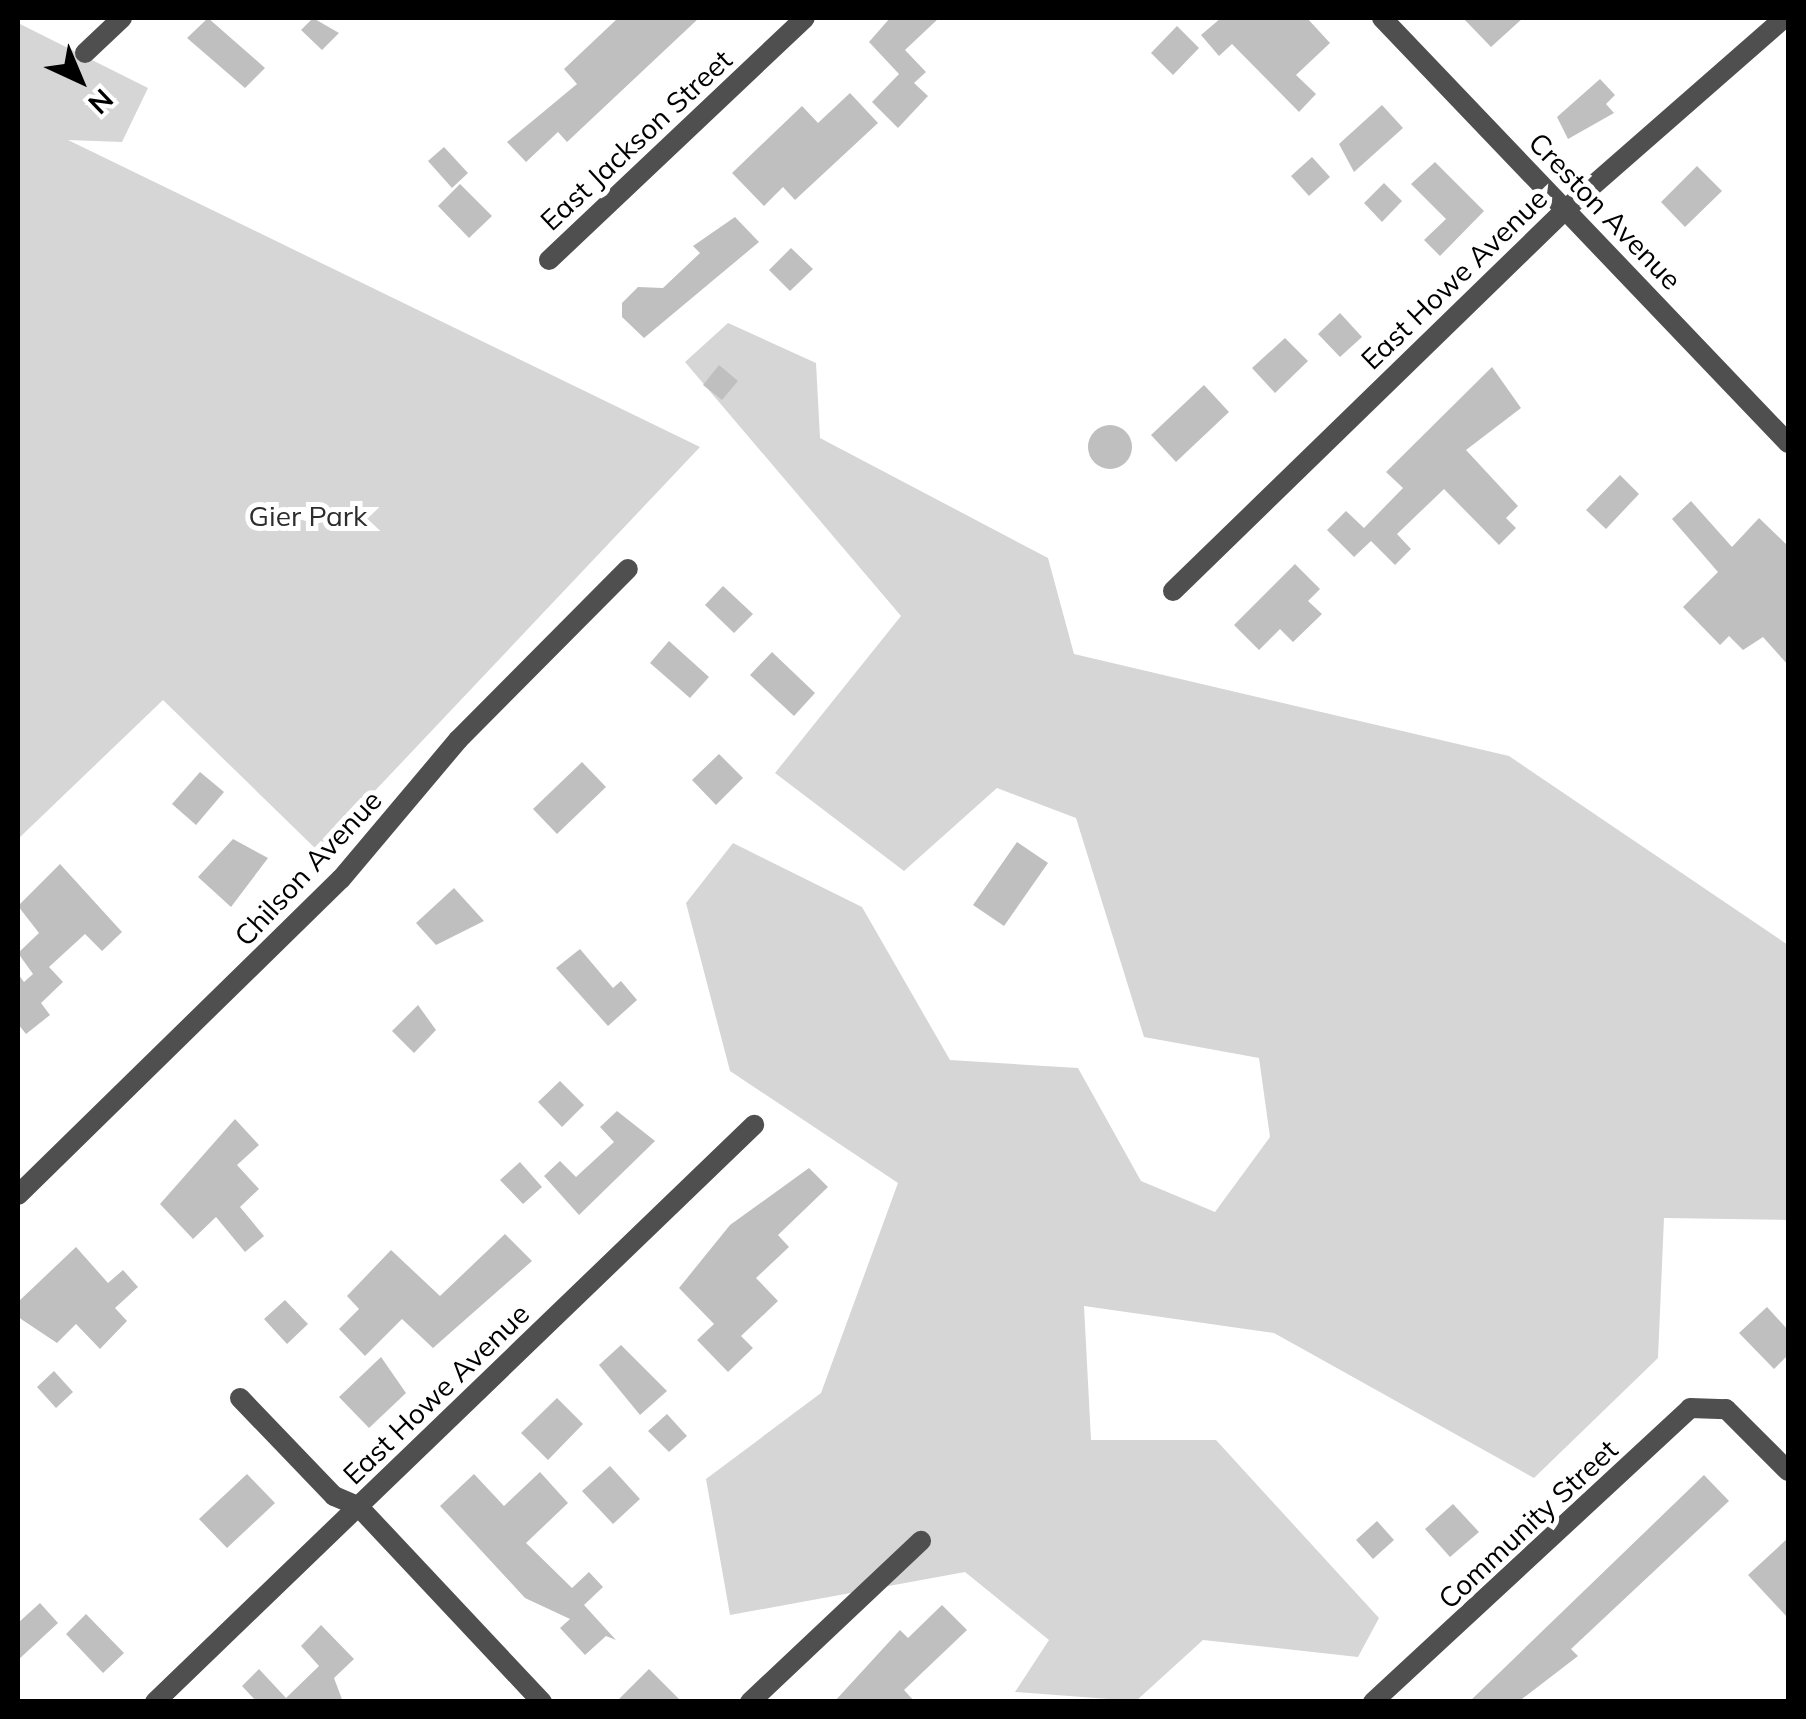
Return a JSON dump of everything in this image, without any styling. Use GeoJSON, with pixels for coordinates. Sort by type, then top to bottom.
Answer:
{"type":"FeatureCollection","features":[{"type":"Feature","properties":{"kind":"street"},"geometry":{"type":"LineString","coordinates":[[85,52],[122,18]]}},
{"type":"Feature","properties":{"kind":"street","name":"East Jackson Street"},"geometry":{"type":"LineString","coordinates":[[549,260],[805,18]]}},
{"type":"Feature","properties":{"kind":"street","name":"Creston Avenue"},"geometry":{"type":"LineString","coordinates":[[1382,18],[1788,443]]}},
{"type":"Feature","properties":{"kind":"street","name":"East Howe Avenue"},"geometry":{"type":"LineString","coordinates":[[1173,591],[1566,209],[1784,18]]}},
{"type":"Feature","properties":{"kind":"street","name":"Chilson Avenue"},"geometry":{"type":"LineString","coordinates":[[18,1196],[328,892],[470,727],[628,568]]}},
{"type":"Feature","properties":{"kind":"street","name":"East Howe Avenue"},"geometry":{"type":"LineString","coordinates":[[154,1702],[754,1125]]}},
{"type":"Feature","properties":{"kind":"street"},"geometry":{"type":"LineString","coordinates":[[240,1398],[334,1496],[358,1506],[542,1702]]}},
{"type":"Feature","properties":{"kind":"street","name":"Community Street"},"geometry":{"type":"LineString","coordinates":[[1380,1700],[1690,1408],[1726,1409],[1788,1471]]}},
{"type":"Feature","properties":{"kind":"street"},"geometry":{"type":"LineString","coordinates":[[750,1702],[922,1541]]}},
{"type":"Feature","properties":{"kind":"green space","name":"Gier Park"},"geometry":{"type":"Polygon","coordinates":[[[18,23],[148,88],[122,142],[68,140],[700,447],[318,851],[163,700],[18,839],[18,23]]]}},
{"type":"Feature","properties":{"kind":"green space"},"geometry":{"type":"Polygon","coordinates":[[[728,323],[816,363],[820,438],[1048,558],[1074,654],[1509,756],[1788,945],[1788,1220],[1664,1218],[1658,1358],[1534,1478],[1274,1333],[1084,1306],[1091,1440],[1216,1440],[1379,1618],[1358,1657],[1203,1640],[1136,1701],[1015,1692],[1049,1640],[965,1572],[730,1615],[706,1479],[821,1393],[898,1183],[730,1071],[686,903],[733,843],[862,907],[950,1060],[1078,1068],[1141,1181],[1215,1212],[1270,1137],[1259,1058],[1144,1037],[1076,818],[997,788],[904,871],[775,773],[901,616],[685,362],[728,323]]]}},
{"type":"Feature","properties":{"kind":"building"},"geometry":{"type":"Polygon","coordinates":[[[208,18],[265,68],[245,88],[187,38],[208,18]]]}},
{"type":"Feature","properties":{"kind":"building"},"geometry":{"type":"Polygon","coordinates":[[[313,18],[339,33],[322,50],[301,30],[313,18]]]}},
{"type":"Feature","properties":{"kind":"building"},"geometry":{"type":"Polygon","coordinates":[[[618,18],[699,18],[567,142],[558,132],[526,162],[507,142],[577,84],[564,69],[618,18]]]}},
{"type":"Feature","properties":{"kind":"building"},"geometry":{"type":"Polygon","coordinates":[[[890,18],[939,18],[905,50],[926,72],[914,83],[928,96],[898,128],[872,102],[899,74],[869,42],[890,18]]]}},
{"type":"Feature","properties":{"kind":"building"},"geometry":{"type":"Polygon","coordinates":[[[1221,18],[1307,18],[1330,43],[1296,75],[1316,94],[1299,112],[1232,44],[1219,56],[1201,35],[1221,18]]]}},
{"type":"Feature","properties":{"kind":"building"},"geometry":{"type":"Polygon","coordinates":[[[1463,18],[1523,18],[1491,47],[1463,18]]]}},
{"type":"Feature","properties":{"kind":"building"},"geometry":{"type":"Polygon","coordinates":[[[1177,26],[1199,48],[1173,75],[1151,53],[1177,26]]]}},
{"type":"Feature","properties":{"kind":"building"},"geometry":{"type":"Polygon","coordinates":[[[1600,79],[1615,95],[1606,104],[1614,113],[1568,139],[1557,117],[1600,79]]]}},
{"type":"Feature","properties":{"kind":"building"},"geometry":{"type":"Polygon","coordinates":[[[850,93],[878,123],[795,200],[783,187],[764,206],[732,173],[802,106],[818,123],[850,93]]]}},
{"type":"Feature","properties":{"kind":"building"},"geometry":{"type":"Polygon","coordinates":[[[1382,105],[1403,128],[1354,172],[1339,144],[1382,105]]]}},
{"type":"Feature","properties":{"kind":"building"},"geometry":{"type":"Polygon","coordinates":[[[444,147],[468,173],[452,188],[428,161],[444,147]]]}},
{"type":"Feature","properties":{"kind":"building"},"geometry":{"type":"Polygon","coordinates":[[[1312,157],[1330,177],[1309,196],[1291,176],[1312,157]]]}},
{"type":"Feature","properties":{"kind":"building"},"geometry":{"type":"Polygon","coordinates":[[[1435,162],[1484,211],[1440,256],[1424,240],[1446,219],[1411,184],[1435,162]]]}},
{"type":"Feature","properties":{"kind":"building"},"geometry":{"type":"Polygon","coordinates":[[[1697,166],[1722,191],[1685,227],[1661,202],[1697,166]]]}},
{"type":"Feature","properties":{"kind":"building"},"geometry":{"type":"Polygon","coordinates":[[[1384,183],[1402,201],[1382,222],[1364,203],[1384,183]]]}},
{"type":"Feature","properties":{"kind":"building"},"geometry":{"type":"Polygon","coordinates":[[[460,184],[492,216],[469,238],[438,206],[460,184]]]}},
{"type":"Feature","properties":{"kind":"building"},"geometry":{"type":"Polygon","coordinates":[[[735,217],[759,242],[644,338],[622,317],[622,303],[638,287],[663,288],[700,253],[693,246],[735,217]]]}},
{"type":"Feature","properties":{"kind":"building"},"geometry":{"type":"Polygon","coordinates":[[[791,248],[813,269],[790,291],[769,270],[791,248]]]}},
{"type":"Feature","properties":{"kind":"building"},"geometry":{"type":"Polygon","coordinates":[[[1340,313],[1362,337],[1340,357],[1318,334],[1340,313]]]}},
{"type":"Feature","properties":{"kind":"building"},"geometry":{"type":"Polygon","coordinates":[[[1285,338],[1308,361],[1275,393],[1252,368],[1285,338]]]}},
{"type":"Feature","properties":{"kind":"building"},"geometry":{"type":"Polygon","coordinates":[[[719,365],[738,381],[722,400],[703,385],[719,365]]]}},
{"type":"Feature","properties":{"kind":"building"},"geometry":{"type":"Polygon","coordinates":[[[1492,367],[1521,408],[1466,450],[1518,506],[1506,518],[1516,528],[1499,545],[1444,489],[1397,534],[1411,549],[1395,565],[1371,541],[1354,557],[1327,530],[1346,511],[1364,528],[1403,488],[1386,472],[1492,367]]]}},
{"type":"Feature","properties":{"kind":"building"},"geometry":{"type":"Polygon","coordinates":[[[1204,385],[1229,412],[1176,462],[1151,435],[1204,385]]]}},
{"type":"Feature","properties":{"kind":"building"},"geometry":{"type":"Polygon","coordinates":[[[1110,425],[1126,431],[1132,447],[1126,463],[1110,469],[1094,463],[1088,447],[1094,431],[1110,425]]]}},
{"type":"Feature","properties":{"kind":"building"},"geometry":{"type":"Polygon","coordinates":[[[1620,475],[1639,494],[1606,529],[1586,510],[1620,475]]]}},
{"type":"Feature","properties":{"kind":"building"},"geometry":{"type":"Polygon","coordinates":[[[1691,501],[1732,547],[1759,518],[1788,546],[1788,665],[1763,637],[1743,650],[1729,636],[1720,645],[1683,607],[1718,572],[1672,519],[1691,501]]]}},
{"type":"Feature","properties":{"kind":"building"},"geometry":{"type":"Polygon","coordinates":[[[1295,564],[1320,589],[1308,601],[1322,614],[1293,642],[1280,629],[1259,650],[1234,625],[1295,564]]]}},
{"type":"Feature","properties":{"kind":"building"},"geometry":{"type":"Polygon","coordinates":[[[723,586],[753,614],[734,633],[705,605],[723,586]]]}},
{"type":"Feature","properties":{"kind":"building"},"geometry":{"type":"Polygon","coordinates":[[[669,641],[709,677],[690,698],[650,663],[669,641]]]}},
{"type":"Feature","properties":{"kind":"building"},"geometry":{"type":"Polygon","coordinates":[[[772,652],[815,693],[794,716],[750,675],[772,652]]]}},
{"type":"Feature","properties":{"kind":"building"},"geometry":{"type":"Polygon","coordinates":[[[719,754],[743,778],[716,805],[692,780],[719,754]]]}},
{"type":"Feature","properties":{"kind":"building"},"geometry":{"type":"Polygon","coordinates":[[[582,762],[606,787],[557,834],[533,809],[582,762]]]}},
{"type":"Feature","properties":{"kind":"building"},"geometry":{"type":"Polygon","coordinates":[[[200,772],[224,792],[196,825],[172,804],[200,772]]]}},
{"type":"Feature","properties":{"kind":"building"},"geometry":{"type":"Polygon","coordinates":[[[233,839],[268,858],[231,907],[198,877],[233,839]]]}},
{"type":"Feature","properties":{"kind":"building"},"geometry":{"type":"Polygon","coordinates":[[[1017,842],[1048,863],[1004,926],[973,905],[1017,842]]]}},
{"type":"Feature","properties":{"kind":"building"},"geometry":{"type":"Polygon","coordinates":[[[60,864],[122,932],[102,951],[85,934],[49,967],[63,982],[41,1003],[50,1015],[26,1034],[18,1024],[18,974],[24,982],[33,974],[18,953],[39,933],[18,906],[60,864]]]}},
{"type":"Feature","properties":{"kind":"building"},"geometry":{"type":"Polygon","coordinates":[[[454,888],[484,921],[436,945],[416,923],[454,888]]]}},
{"type":"Feature","properties":{"kind":"building"},"geometry":{"type":"Polygon","coordinates":[[[580,949],[613,988],[621,981],[637,1000],[608,1026],[556,968],[580,949]]]}},
{"type":"Feature","properties":{"kind":"building"},"geometry":{"type":"Polygon","coordinates":[[[418,1005],[436,1030],[414,1053],[392,1031],[418,1005]]]}},
{"type":"Feature","properties":{"kind":"building"},"geometry":{"type":"Polygon","coordinates":[[[560,1081],[584,1105],[562,1127],[538,1102],[560,1081]]]}},
{"type":"Feature","properties":{"kind":"building"},"geometry":{"type":"Polygon","coordinates":[[[617,1111],[655,1141],[579,1215],[544,1176],[560,1161],[576,1177],[614,1142],[600,1127],[617,1111]]]}},
{"type":"Feature","properties":{"kind":"building"},"geometry":{"type":"Polygon","coordinates":[[[235,1119],[259,1145],[237,1165],[259,1189],[240,1207],[264,1236],[245,1252],[216,1217],[193,1239],[160,1204],[235,1119]]]}},
{"type":"Feature","properties":{"kind":"building"},"geometry":{"type":"Polygon","coordinates":[[[520,1162],[542,1187],[523,1204],[500,1180],[520,1162]]]}},
{"type":"Feature","properties":{"kind":"building"},"geometry":{"type":"Polygon","coordinates":[[[809,1168],[828,1187],[778,1235],[789,1247],[756,1278],[778,1301],[741,1336],[753,1348],[728,1372],[697,1340],[714,1324],[679,1288],[730,1225],[809,1168]]]}},
{"type":"Feature","properties":{"kind":"building"},"geometry":{"type":"Polygon","coordinates":[[[505,1234],[532,1261],[433,1348],[402,1319],[365,1356],[339,1329],[359,1309],[347,1296],[391,1250],[440,1296],[505,1234]]]}},
{"type":"Feature","properties":{"kind":"building"},"geometry":{"type":"Polygon","coordinates":[[[76,1247],[108,1283],[123,1270],[138,1287],[115,1308],[127,1321],[100,1349],[76,1324],[57,1343],[18,1317],[18,1302],[76,1247]]]}},
{"type":"Feature","properties":{"kind":"building"},"geometry":{"type":"Polygon","coordinates":[[[285,1300],[308,1324],[287,1344],[264,1319],[285,1300]]]}},
{"type":"Feature","properties":{"kind":"building"},"geometry":{"type":"Polygon","coordinates":[[[1767,1307],[1788,1330],[1788,1355],[1774,1369],[1739,1333],[1767,1307]]]}},
{"type":"Feature","properties":{"kind":"building"},"geometry":{"type":"Polygon","coordinates":[[[621,1345],[667,1391],[640,1415],[599,1365],[621,1345]]]}},
{"type":"Feature","properties":{"kind":"building"},"geometry":{"type":"Polygon","coordinates":[[[381,1357],[406,1393],[369,1428],[339,1397],[381,1357]]]}},
{"type":"Feature","properties":{"kind":"building"},"geometry":{"type":"Polygon","coordinates":[[[54,1371],[73,1392],[56,1408],[37,1387],[54,1371]]]}},
{"type":"Feature","properties":{"kind":"building"},"geometry":{"type":"Polygon","coordinates":[[[557,1398],[583,1424],[548,1460],[521,1433],[557,1398]]]}},
{"type":"Feature","properties":{"kind":"building"},"geometry":{"type":"Polygon","coordinates":[[[667,1414],[687,1436],[669,1452],[648,1431],[667,1414]]]}},
{"type":"Feature","properties":{"kind":"building"},"geometry":{"type":"Polygon","coordinates":[[[610,1466],[640,1499],[613,1524],[582,1491],[610,1466]]]}},
{"type":"Feature","properties":{"kind":"building"},"geometry":{"type":"Polygon","coordinates":[[[540,1472],[568,1503],[526,1543],[572,1588],[589,1572],[603,1587],[584,1605],[616,1640],[606,1636],[585,1655],[560,1628],[570,1619],[525,1598],[440,1506],[474,1474],[504,1506],[540,1472]]]}},
{"type":"Feature","properties":{"kind":"building"},"geometry":{"type":"Polygon","coordinates":[[[247,1474],[275,1503],[227,1548],[199,1519],[247,1474]]]}},
{"type":"Feature","properties":{"kind":"building"},"geometry":{"type":"Polygon","coordinates":[[[1704,1475],[1729,1501],[1571,1649],[1578,1656],[1518,1702],[1469,1702],[1704,1475]]]}},
{"type":"Feature","properties":{"kind":"building"},"geometry":{"type":"Polygon","coordinates":[[[1453,1504],[1479,1532],[1450,1557],[1425,1529],[1453,1504]]]}},
{"type":"Feature","properties":{"kind":"building"},"geometry":{"type":"Polygon","coordinates":[[[1377,1521],[1394,1540],[1373,1559],[1356,1540],[1377,1521]]]}},
{"type":"Feature","properties":{"kind":"building"},"geometry":{"type":"Polygon","coordinates":[[[1788,1538],[1788,1618],[1748,1575],[1788,1538]]]}},
{"type":"Feature","properties":{"kind":"building"},"geometry":{"type":"Polygon","coordinates":[[[40,1603],[58,1623],[18,1660],[18,1623],[40,1603]]]}},
{"type":"Feature","properties":{"kind":"building"},"geometry":{"type":"Polygon","coordinates":[[[942,1605],[967,1630],[904,1690],[915,1702],[834,1702],[900,1630],[908,1638],[942,1605]]]}},
{"type":"Feature","properties":{"kind":"building"},"geometry":{"type":"Polygon","coordinates":[[[86,1614],[124,1653],[103,1673],[66,1634],[86,1614]]]}},
{"type":"Feature","properties":{"kind":"building"},"geometry":{"type":"Polygon","coordinates":[[[321,1625],[354,1659],[334,1678],[343,1702],[257,1702],[242,1686],[259,1669],[286,1698],[319,1666],[301,1646],[321,1625]]]}},
{"type":"Feature","properties":{"kind":"building"},"geometry":{"type":"Polygon","coordinates":[[[649,1669],[682,1702],[616,1702],[649,1669]]]}}]}
